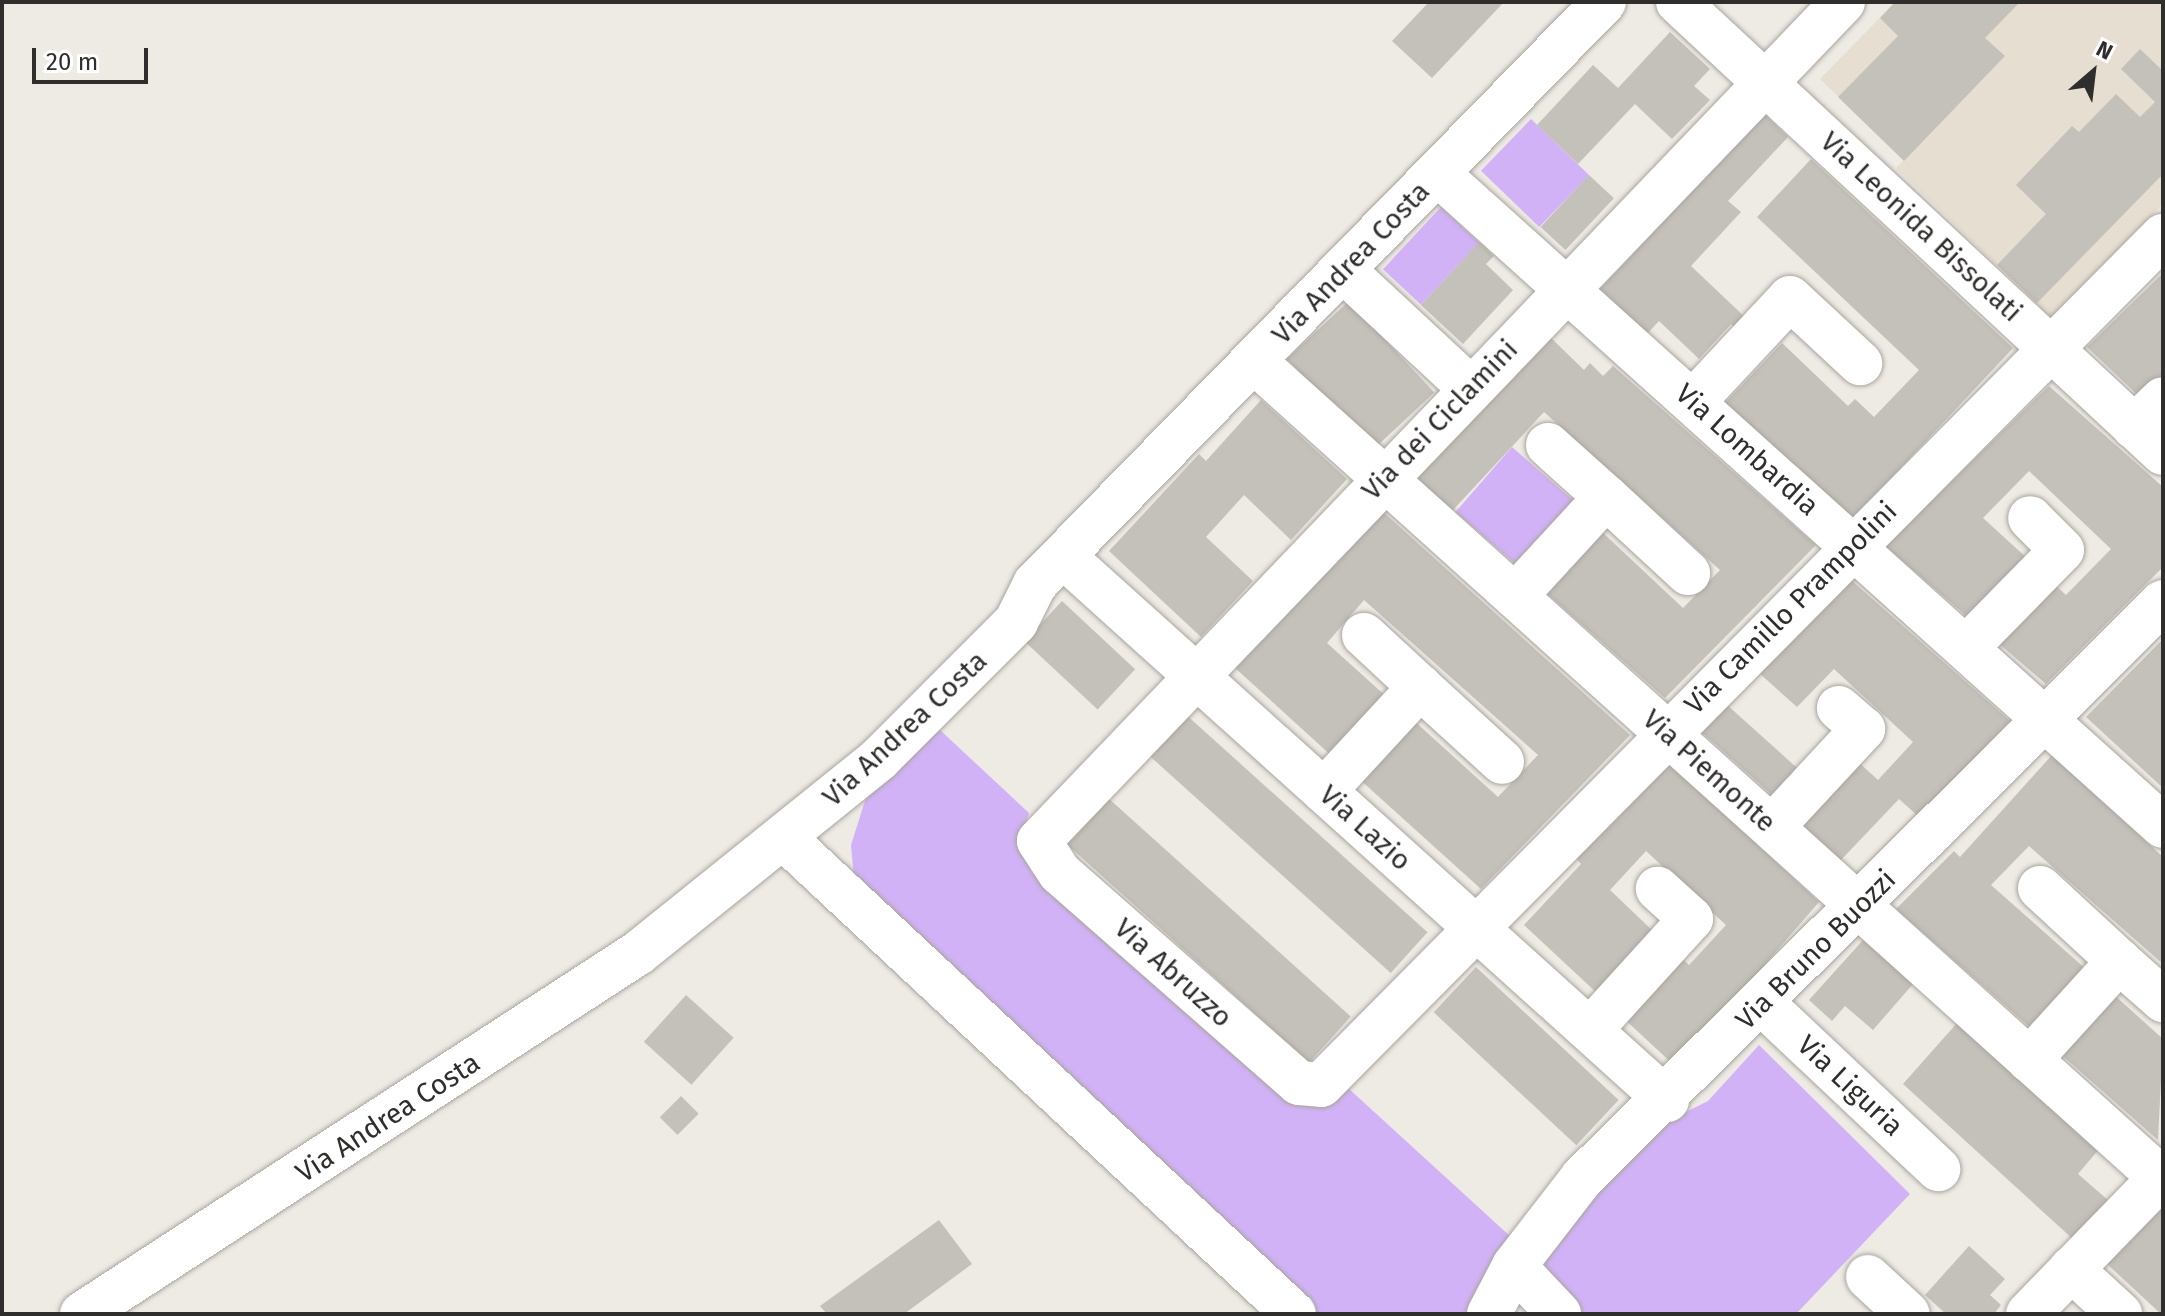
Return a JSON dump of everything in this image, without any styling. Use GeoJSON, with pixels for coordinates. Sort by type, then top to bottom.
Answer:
{"type":"FeatureCollection","features":[{"type":"Feature","properties":{"kind":"street","name":"Via Andrea Costa"},"geometry":{"type":"LineString","coordinates":[[82,1314],[638,953],[785,839],[879,759],[1016,622],[1035,584],[1256,363],[1604,2]]}},
{"type":"Feature","properties":{"kind":"street","name":"Via Leonida Bissolati"},"geometry":{"type":"LineString","coordinates":[[1678,2],[2052,349],[2153,426]]}},
{"type":"Feature","properties":{"kind":"street","name":"Via dei Ciclamini"},"geometry":{"type":"LineString","coordinates":[[1039,841],[1194,674],[1843,2]]}},
{"type":"Feature","properties":{"kind":"street","name":"Via Lombardia"},"geometry":{"type":"LineString","coordinates":[[1437,173],[2163,826]]}},
{"type":"Feature","properties":{"kind":"street","name":"Via Camillo Prampolini"},"geometry":{"type":"LineString","coordinates":[[1321,1085],[1666,732],[2163,236]]}},
{"type":"Feature","properties":{"kind":"street"},"geometry":{"type":"LineString","coordinates":[[1343,270],[1471,389]]}},
{"type":"Feature","properties":{"kind":"street"},"geometry":{"type":"LineString","coordinates":[[1693,402],[1790,298],[1860,363]]}},
{"type":"Feature","properties":{"kind":"street","name":"Via Piemonte"},"geometry":{"type":"LineString","coordinates":[[1256,363],[2162,1178]]}},
{"type":"Feature","properties":{"kind":"street"},"geometry":{"type":"LineString","coordinates":[[1548,445],[1688,573]]}},
{"type":"Feature","properties":{"kind":"street"},"geometry":{"type":"LineString","coordinates":[[1515,596],[1606,497]]}},
{"type":"Feature","properties":{"kind":"street"},"geometry":{"type":"LineString","coordinates":[[1966,648],[2062,550],[2030,518]]}},
{"type":"Feature","properties":{"kind":"street","name":"Via Lazio"},"geometry":{"type":"LineString","coordinates":[[1063,556],[1667,1100]]}},
{"type":"Feature","properties":{"kind":"street","name":"Via Bruno Buozzi"},"geometry":{"type":"LineString","coordinates":[[1489,1314],[1514,1266],[1582,1178],[1667,1100],[2163,602]]}},
{"type":"Feature","properties":{"kind":"street"},"geometry":{"type":"LineString","coordinates":[[1364,635],[1502,762]]}},
{"type":"Feature","properties":{"kind":"street"},"geometry":{"type":"LineString","coordinates":[[1324,791],[1420,687]]}},
{"type":"Feature","properties":{"kind":"street"},"geometry":{"type":"LineString","coordinates":[[1772,827],[1863,729],[1839,708]]}},
{"type":"Feature","properties":{"kind":"street"},"geometry":{"type":"LineString","coordinates":[[785,839],[1294,1314]]}},
{"type":"Feature","properties":{"kind":"street","name":"Via Abruzzo"},"geometry":{"type":"LineString","coordinates":[[1039,841],[1060,873],[1277,1066],[1299,1083],[1321,1085]]}},
{"type":"Feature","properties":{"kind":"street"},"geometry":{"type":"LineString","coordinates":[[2040,888],[2163,1000]]}},
{"type":"Feature","properties":{"kind":"street"},"geometry":{"type":"LineString","coordinates":[[1590,1030],[1691,919],[1658,889]]}},
{"type":"Feature","properties":{"kind":"street"},"geometry":{"type":"LineString","coordinates":[[2029,1060],[2119,961]]}},
{"type":"Feature","properties":{"kind":"street","name":"Via Liguria"},"geometry":{"type":"LineString","coordinates":[[1763,1004],[1938,1169]]}},
{"type":"Feature","properties":{"kind":"street"},"geometry":{"type":"LineString","coordinates":[[2028,1314],[2162,1178]]}},
{"type":"Feature","properties":{"kind":"street"},"geometry":{"type":"LineString","coordinates":[[1514,1266],[1559,1314]]}},
{"type":"Feature","properties":{"kind":"street"},"geometry":{"type":"LineString","coordinates":[[2071,1269],[2120,1314]]}},
{"type":"Feature","properties":{"kind":"street"},"geometry":{"type":"LineString","coordinates":[[1868,1277],[1908,1314]]}},
{"type":"Feature","properties":{"kind":"shaded area"},"geometry":{"type":"Polygon","coordinates":[[[1895,2],[2163,2],[2163,204],[2052,318],[1896,168],[1904,160],[1820,79],[1895,2]]]}},
{"type":"Feature","properties":{"kind":"shaded area"},"geometry":{"type":"Polygon","coordinates":[[[1531,119],[1589,175],[1539,227],[1481,171],[1531,119]]]}},
{"type":"Feature","properties":{"kind":"shaded area"},"geometry":{"type":"Polygon","coordinates":[[[1441,207],[1479,242],[1421,305],[1383,269],[1441,207]]]}},
{"type":"Feature","properties":{"kind":"shaded area"},"geometry":{"type":"Polygon","coordinates":[[[1512,447],[1578,505],[1522,570],[1456,512],[1512,447]]]}},
{"type":"Feature","properties":{"kind":"shaded area"},"geometry":{"type":"Polygon","coordinates":[[[940,730],[1029,813],[1020,841],[1032,873],[1261,1078],[1348,1088],[1511,1237],[1474,1314],[1310,1314],[854,879],[851,845],[870,785],[940,730]]]}},
{"type":"Feature","properties":{"kind":"shaded area"},"geometry":{"type":"Polygon","coordinates":[[[1759,1045],[1910,1194],[1796,1314],[1576,1314],[1542,1283],[1547,1247],[1642,1134],[1708,1101],[1759,1045]]]}},
{"type":"Feature","properties":{"kind":"building"},"geometry":{"type":"Polygon","coordinates":[[[1429,2],[1504,2],[1432,78],[1392,41],[1429,2]]]}},
{"type":"Feature","properties":{"kind":"building"},"geometry":{"type":"Polygon","coordinates":[[[1895,2],[2020,2],[1985,38],[2005,56],[1904,161],[1838,97],[1898,36],[1880,18],[1895,2]]]}},
{"type":"Feature","properties":{"kind":"building"},"geometry":{"type":"Polygon","coordinates":[[[1670,32],[1710,69],[1694,86],[1710,100],[1672,139],[1635,104],[1578,164],[1537,125],[1593,65],[1618,88],[1670,32]]]}},
{"type":"Feature","properties":{"kind":"building"},"geometry":{"type":"Polygon","coordinates":[[[2140,49],[2163,71],[2163,174],[2037,303],[1997,265],[2046,214],[2016,185],[2072,126],[2079,132],[2116,94],[2140,117],[2155,102],[2121,69],[2140,49]]]}},
{"type":"Feature","properties":{"kind":"building"},"geometry":{"type":"Polygon","coordinates":[[[1764,114],[1788,137],[1728,201],[1741,212],[1691,266],[1748,320],[1738,330],[1731,324],[1699,359],[1659,321],[1647,334],[1600,289],[1764,114]]]}},
{"type":"Feature","properties":{"kind":"building"},"geometry":{"type":"Polygon","coordinates":[[[1811,159],[2013,348],[1851,521],[1725,403],[1782,343],[1848,406],[1855,399],[1874,417],[1919,370],[1757,217],[1811,159]]]}},
{"type":"Feature","properties":{"kind":"building"},"geometry":{"type":"Polygon","coordinates":[[[1589,175],[1614,198],[1565,250],[1541,227],[1589,175]]]}},
{"type":"Feature","properties":{"kind":"building"},"geometry":{"type":"Polygon","coordinates":[[[1479,242],[1494,256],[1486,264],[1513,290],[1463,344],[1421,305],[1479,242]]]}},
{"type":"Feature","properties":{"kind":"building"},"geometry":{"type":"Polygon","coordinates":[[[2163,273],[2163,377],[2141,398],[2087,347],[2163,273]]]}},
{"type":"Feature","properties":{"kind":"building"},"geometry":{"type":"Polygon","coordinates":[[[1349,301],[1434,392],[1372,450],[1287,359],[1349,301]]]}},
{"type":"Feature","properties":{"kind":"building"},"geometry":{"type":"Polygon","coordinates":[[[1548,335],[1584,370],[1590,363],[1603,376],[1613,366],[1816,545],[1665,698],[1543,590],[1601,531],[1683,608],[1720,570],[1544,412],[1453,510],[1416,478],[1548,335]]]}},
{"type":"Feature","properties":{"kind":"building"},"geometry":{"type":"Polygon","coordinates":[[[2049,386],[2163,487],[2163,567],[2046,684],[1997,642],[2055,585],[2066,595],[2111,549],[2029,471],[1983,518],[2028,559],[1970,619],[1885,546],[2049,386]]]}},
{"type":"Feature","properties":{"kind":"building"},"geometry":{"type":"Polygon","coordinates":[[[1261,400],[1347,479],[1291,540],[1244,495],[1206,537],[1253,581],[1201,637],[1109,551],[1199,454],[1206,461],[1261,400]]]}},
{"type":"Feature","properties":{"kind":"building"},"geometry":{"type":"Polygon","coordinates":[[[1381,510],[1630,735],[1481,889],[1357,777],[1411,718],[1498,797],[1538,755],[1364,600],[1327,643],[1389,699],[1335,759],[1234,667],[1381,510]]]}},
{"type":"Feature","properties":{"kind":"building"},"geometry":{"type":"Polygon","coordinates":[[[1851,580],[2010,721],[1918,816],[1899,799],[1841,860],[1798,821],[1855,759],[1878,780],[1913,742],[1834,669],[1797,707],[1758,672],[1851,580]]]}},
{"type":"Feature","properties":{"kind":"building"},"geometry":{"type":"Polygon","coordinates":[[[1062,601],[1135,669],[1098,709],[1024,641],[1062,601]]]}},
{"type":"Feature","properties":{"kind":"building"},"geometry":{"type":"Polygon","coordinates":[[[2163,639],[2163,788],[2086,717],[2163,639]]]}},
{"type":"Feature","properties":{"kind":"building"},"geometry":{"type":"Polygon","coordinates":[[[1726,704],[1801,772],[1776,799],[1701,731],[1726,704]]]}},
{"type":"Feature","properties":{"kind":"building"},"geometry":{"type":"Polygon","coordinates":[[[1183,712],[1427,932],[1391,973],[1146,753],[1183,712]]]}},
{"type":"Feature","properties":{"kind":"building"},"geometry":{"type":"Polygon","coordinates":[[[2052,755],[2163,857],[2163,964],[2029,846],[1991,885],[2088,971],[2032,1029],[1896,909],[1954,851],[1960,857],[2052,755]]]}},
{"type":"Feature","properties":{"kind":"building"},"geometry":{"type":"Polygon","coordinates":[[[1666,760],[1819,902],[1676,1067],[1620,1015],[1678,954],[1689,965],[1726,925],[1646,851],[1610,890],[1655,933],[1598,994],[1524,925],[1581,864],[1575,857],[1666,760]]]}},
{"type":"Feature","properties":{"kind":"building"},"geometry":{"type":"Polygon","coordinates":[[[1107,797],[1351,1016],[1309,1063],[1066,843],[1107,797]]]}},
{"type":"Feature","properties":{"kind":"building"},"geometry":{"type":"Polygon","coordinates":[[[1863,940],[1913,984],[1873,1030],[1845,1006],[1832,1021],[1809,1000],[1863,940]]]}},
{"type":"Feature","properties":{"kind":"building"},"geometry":{"type":"Polygon","coordinates":[[[1476,967],[1619,1100],[1576,1145],[1434,1012],[1476,967]]]}},
{"type":"Feature","properties":{"kind":"building"},"geometry":{"type":"Polygon","coordinates":[[[2112,993],[2163,1039],[2158,1140],[2056,1050],[2112,993]]]}},
{"type":"Feature","properties":{"kind":"building"},"geometry":{"type":"Polygon","coordinates":[[[686,995],[734,1038],[691,1085],[644,1042],[686,995]]]}},
{"type":"Feature","properties":{"kind":"building"},"geometry":{"type":"Polygon","coordinates":[[[1957,1023],[2100,1148],[2078,1174],[2109,1201],[2075,1241],[1903,1084],[1957,1023]]]}},
{"type":"Feature","properties":{"kind":"building"},"geometry":{"type":"Polygon","coordinates":[[[681,1096],[699,1114],[677,1135],[660,1117],[681,1096]]]}},
{"type":"Feature","properties":{"kind":"building"},"geometry":{"type":"Polygon","coordinates":[[[2163,1203],[2163,1314],[2161,1314],[2106,1263],[2163,1203]]]}},
{"type":"Feature","properties":{"kind":"building"},"geometry":{"type":"Polygon","coordinates":[[[939,1220],[972,1264],[904,1314],[827,1314],[820,1306],[939,1220]]]}},
{"type":"Feature","properties":{"kind":"building"},"geometry":{"type":"Polygon","coordinates":[[[1969,1246],[2005,1279],[1990,1295],[2001,1305],[1994,1314],[1946,1314],[1925,1295],[1969,1246]]]}}]}
